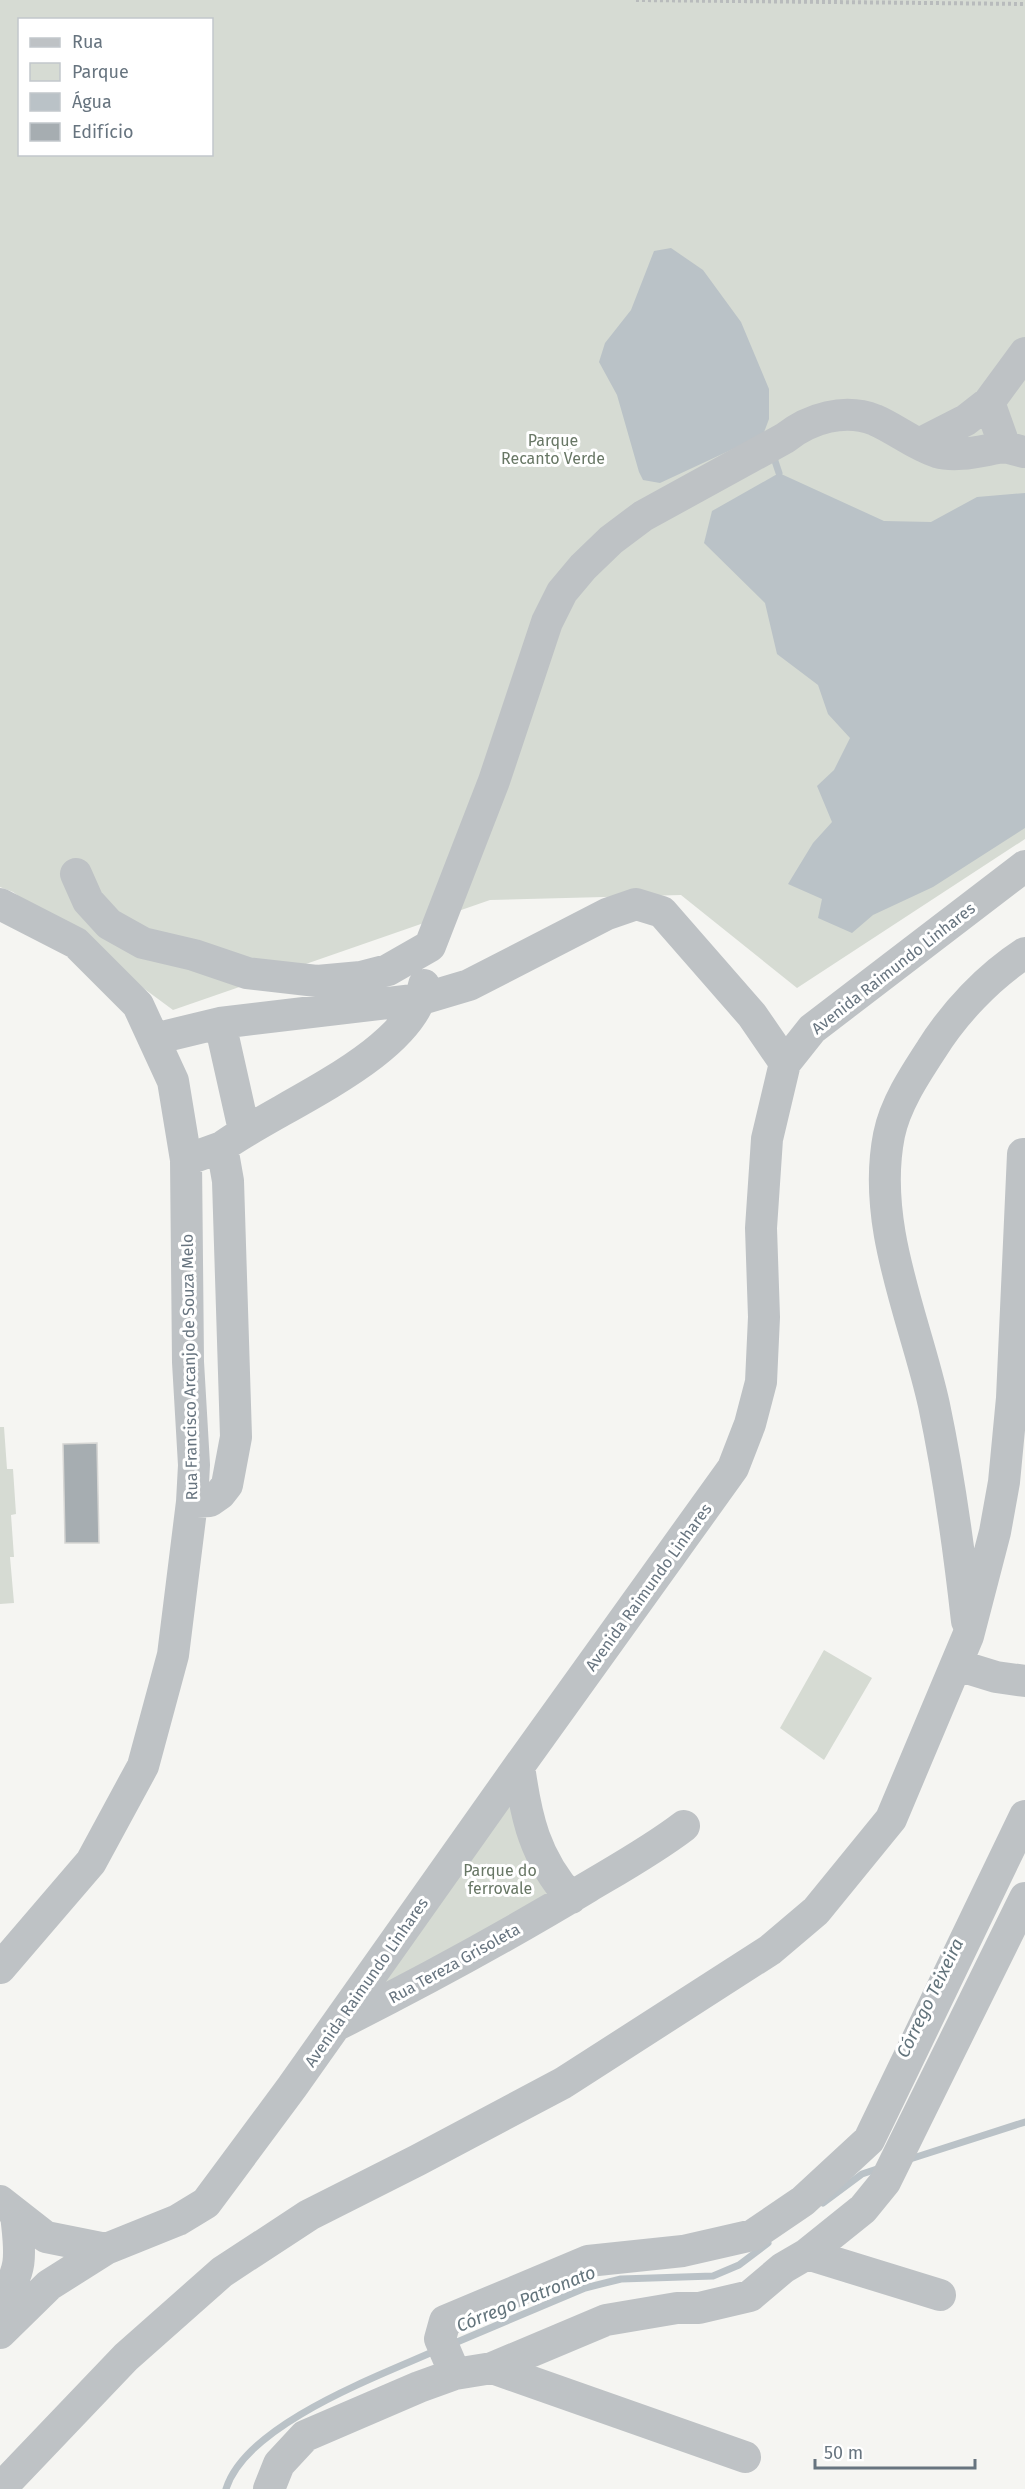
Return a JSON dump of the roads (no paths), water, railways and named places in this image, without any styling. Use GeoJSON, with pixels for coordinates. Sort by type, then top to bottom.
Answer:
{"type":"FeatureCollection","features":[{"type":"Feature","properties":{"kind":"street"},"geometry":{"type":"LineString","coordinates":[[919,444],[966,420],[989,402],[1025,353]]}},
{"type":"Feature","properties":{"kind":"street"},"geometry":{"type":"LineString","coordinates":[[186,1160],[233,1138],[342,1074],[392,1040],[409,1022],[422,999],[430,946],[501,761],[547,622],[562,592],[583,567],[611,540],[643,516],[785,438],[796,429],[816,420],[836,415],[876,420],[919,444],[952,455],[1015,449],[989,402]]}},
{"type":"Feature","properties":{"kind":"street","name":"Avenida Raimundo Linhares"},"geometry":{"type":"LineString","coordinates":[[0,2333],[49,2285],[106,2249],[178,2220],[206,2202],[336,2025],[733,1467],[750,1424],[761,1382],[764,1317],[761,1228],[768,1139],[786,1063],[812,1029],[1025,866]]}},
{"type":"Feature","properties":{"kind":"street"},"geometry":{"type":"LineString","coordinates":[[76,874],[88,901],[109,924],[143,943],[194,955],[247,973],[317,981],[361,977],[388,970],[430,946]]}},
{"type":"Feature","properties":{"kind":"street","name":"Rua Francisco Arcanjo de Souza Melo"},"geometry":{"type":"LineString","coordinates":[[0,904],[76,943],[138,1005],[173,1081],[186,1160],[188,1362],[194,1465],[192,1502],[173,1655],[143,1766],[91,1862],[5,1952]]}},
{"type":"Feature","properties":{"kind":"street"},"geometry":{"type":"LineString","coordinates":[[154,1039],[220,1023],[422,999],[469,985],[607,914],[636,904],[662,912],[752,1014],[786,1063]]}},
{"type":"Feature","properties":{"kind":"street"},"geometry":{"type":"LineString","coordinates":[[968,1636],[963,1581],[934,1405],[903,1292],[889,1227],[884,1176],[890,1133],[904,1095],[924,1060],[947,1025],[1012,962],[1025,953]]}},
{"type":"Feature","properties":{"kind":"street"},"geometry":{"type":"LineString","coordinates":[[192,1502],[210,1501],[227,1485],[236,1437],[228,1181],[236,1088],[220,1023]]}},
{"type":"Feature","properties":{"kind":"street"},"geometry":{"type":"LineString","coordinates":[[0,2489],[126,2357],[222,2272],[309,2215],[563,2083],[770,1950],[816,1911],[891,1819],[968,1636],[988,1563],[1004,1482],[1012,1398],[1023,1154]]}},
{"type":"Feature","properties":{"kind":"street"},"geometry":{"type":"LineString","coordinates":[[189,1309],[232,1306]]}},
{"type":"Feature","properties":{"kind":"street"},"geometry":{"type":"LineString","coordinates":[[188,1362],[234,1360]]}},
{"type":"Feature","properties":{"kind":"street"},"geometry":{"type":"LineString","coordinates":[[957,1665],[996,1677],[1025,1681]]}},
{"type":"Feature","properties":{"kind":"street"},"geometry":{"type":"LineString","coordinates":[[519,1766],[524,1801],[534,1841],[555,1880],[571,1898]]}},
{"type":"Feature","properties":{"kind":"street"},"geometry":{"type":"LineString","coordinates":[[455,2374],[441,2339],[445,2321],[588,2261],[684,2251],[753,2235],[803,2201],[869,2140],[1025,1816]]}},
{"type":"Feature","properties":{"kind":"street","name":"Rua Tereza Grisoleta"},"geometry":{"type":"LineString","coordinates":[[336,2025],[440,1972],[571,1898],[684,1827]]}},
{"type":"Feature","properties":{"kind":"street"},"geometry":{"type":"LineString","coordinates":[[269,2489],[279,2464],[306,2436],[455,2374],[492,2368],[606,2320],[677,2308],[699,2308],[750,2296],[783,2268],[807,2254],[863,2209],[885,2182],[1025,1898]]}},
{"type":"Feature","properties":{"kind":"street"},"geometry":{"type":"LineString","coordinates":[[8,2208],[46,2237],[106,2249]]}},
{"type":"Feature","properties":{"kind":"street"},"geometry":{"type":"LineString","coordinates":[[0,2296],[6,2291],[17,2273],[21,2256],[8,2208]]}},
{"type":"Feature","properties":{"kind":"street"},"geometry":{"type":"LineString","coordinates":[[46,2237],[49,2285]]}},
{"type":"Feature","properties":{"kind":"street"},"geometry":{"type":"LineString","coordinates":[[807,2254],[939,2295]]}},
{"type":"Feature","properties":{"kind":"street"},"geometry":{"type":"LineString","coordinates":[[492,2368],[745,2457]]}},
{"type":"Feature","properties":{"kind":"water"},"geometry":{"type":"Polygon","coordinates":[[[671,248],[703,270],[741,322],[769,389],[769,419],[763,435],[660,483],[643,480],[617,395],[599,362],[605,343],[631,310],[654,251],[671,248]]]}},
{"type":"Feature","properties":{"kind":"water"},"geometry":{"type":"Polygon","coordinates":[[[779,473],[884,521],[931,522],[977,497],[1025,493],[1025,828],[933,887],[873,915],[852,933],[818,918],[822,899],[788,884],[813,843],[832,822],[817,786],[834,770],[850,738],[828,714],[818,685],[777,654],[765,603],[704,543],[712,511],[779,473]]]}},
{"type":"Feature","properties":{"kind":"waterway"},"geometry":{"type":"LineString","coordinates":[[774,458],[779,473]]}},
{"type":"Feature","properties":{"kind":"waterway","name":"Córrego Patronato"},"geometry":{"type":"LineString","coordinates":[[907,2160],[1025,2122]]}},
{"type":"Feature","properties":{"kind":"waterway","name":"Córrego Patronato"},"geometry":{"type":"LineString","coordinates":[[823,2203],[862,2174],[880,2168]]}},
{"type":"Feature","properties":{"kind":"waterway","name":"Córrego Patronato"},"geometry":{"type":"LineString","coordinates":[[450,2345],[585,2288],[621,2279],[713,2276],[739,2265],[768,2243]]}},
{"type":"Feature","properties":{"kind":"waterway","name":"Córrego Patronato"},"geometry":{"type":"LineString","coordinates":[[226,2489],[238,2465],[259,2444],[286,2423],[350,2388],[437,2350]]}},
{"type":"Feature","properties":{"kind":"park label","name":"Parque Recanto Verde"},"geometry":{"type":"Point","coordinates":[553,449]}},
{"type":"Feature","properties":{"kind":"park label","name":"Parque do ferrovale"},"geometry":{"type":"Point","coordinates":[500,1879]}},
{"type":"Feature","properties":{"kind":"water label","name":"Córrego Teixeira"},"geometry":{"type":"Point","coordinates":[930,1998]}}]}
